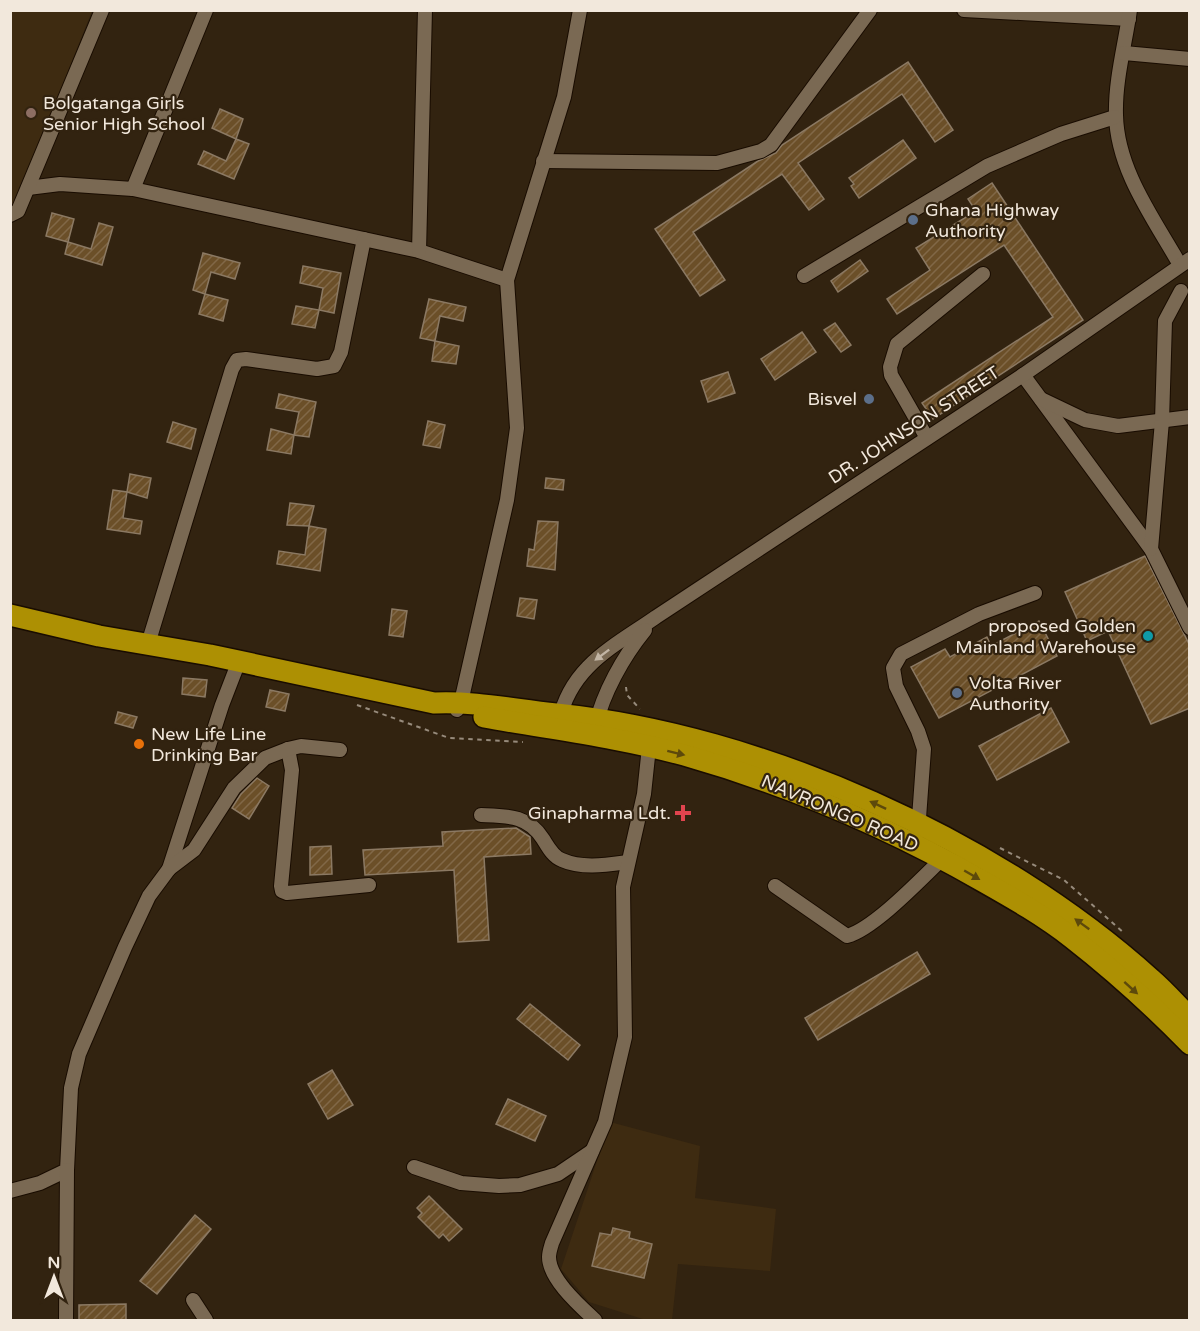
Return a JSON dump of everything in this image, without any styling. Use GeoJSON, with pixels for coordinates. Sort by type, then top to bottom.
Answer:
{"type":"FeatureCollection","features":[{"type":"Feature","properties":{"kind":"highway","name":"NAVRONGO ROAD"},"geometry":{"type":"LineString","coordinates":[[10,615],[99,636],[239,661],[434,703],[595,728],[654,730],[758,758],[851,792],[917,834],[944,858],[1024,905],[1070,937],[1119,977],[1190,1044]]}},
{"type":"Feature","properties":{"kind":"highway","name":"NAVRONGO ROAD"},"geometry":{"type":"LineString","coordinates":[[595,728],[649,747],[683,755],[793,790],[855,815],[917,834],[1006,871],[1084,925],[1151,979],[1190,1018]]}},
{"type":"Feature","properties":{"kind":"street"},"geometry":{"type":"LineString","coordinates":[[10,215],[18,211],[102,10]]}},
{"type":"Feature","properties":{"kind":"street"},"geometry":{"type":"LineString","coordinates":[[133,189],[206,10]]}},
{"type":"Feature","properties":{"kind":"street"},"geometry":{"type":"LineString","coordinates":[[419,251],[425,10]]}},
{"type":"Feature","properties":{"kind":"street"},"geometry":{"type":"LineString","coordinates":[[458,706],[507,500],[517,428],[507,280],[564,97],[580,10]]}},
{"type":"Feature","properties":{"kind":"street"},"geometry":{"type":"LineString","coordinates":[[543,160],[717,163],[761,151],[771,145],[870,10]]}},
{"type":"Feature","properties":{"kind":"street"},"geometry":{"type":"LineString","coordinates":[[964,10],[1130,15],[1117,88],[1116,117],[1122,151],[1132,181],[1185,262]]}},
{"type":"Feature","properties":{"kind":"street"},"geometry":{"type":"LineString","coordinates":[[1124,53],[1190,59]]}},
{"type":"Feature","properties":{"kind":"street"},"geometry":{"type":"LineString","coordinates":[[804,276],[987,166],[1061,134],[1116,117]]}},
{"type":"Feature","properties":{"kind":"street"},"geometry":{"type":"LineString","coordinates":[[28,188],[60,184],[133,189],[419,251],[507,280]]}},
{"type":"Feature","properties":{"kind":"street"},"geometry":{"type":"LineString","coordinates":[[148,644],[232,369],[237,360],[246,359],[317,369],[334,366],[341,352],[364,239]]}},
{"type":"Feature","properties":{"kind":"street","name":"DR. JOHNSON STREET"},"geometry":{"type":"LineString","coordinates":[[558,722],[562,705],[573,683],[597,658],[1023,375],[1185,262]]}},
{"type":"Feature","properties":{"kind":"street"},"geometry":{"type":"LineString","coordinates":[[927,438],[891,375],[890,367],[897,344],[983,274]]}},
{"type":"Feature","properties":{"kind":"street"},"geometry":{"type":"LineString","coordinates":[[1151,549],[1162,421],[1165,321],[1185,292],[1164,276]]}},
{"type":"Feature","properties":{"kind":"street"},"geometry":{"type":"LineString","coordinates":[[1023,375],[1151,549],[1190,628]]}},
{"type":"Feature","properties":{"kind":"street"},"geometry":{"type":"LineString","coordinates":[[1040,399],[1085,420],[1118,426],[1190,417]]}},
{"type":"Feature","properties":{"kind":"street"},"geometry":{"type":"LineString","coordinates":[[917,834],[924,748],[896,686],[893,668],[901,654],[979,614],[1035,593]]}},
{"type":"Feature","properties":{"kind":"street","name":"DR. JOHNSON STREET"},"geometry":{"type":"LineString","coordinates":[[595,728],[626,654],[656,617]]}},
{"type":"Feature","properties":{"kind":"street"},"geometry":{"type":"LineString","coordinates":[[169,869],[222,705],[239,661]]}},
{"type":"Feature","properties":{"kind":"street"},"geometry":{"type":"LineString","coordinates":[[66,1320],[67,1170],[71,1089],[79,1054],[124,947],[149,896],[169,869],[194,850],[234,788],[265,758],[288,748],[301,746],[340,750]]}},
{"type":"Feature","properties":{"kind":"street"},"geometry":{"type":"LineString","coordinates":[[595,1320],[565,1289],[554,1274],[549,1258],[552,1243],[605,1122],[625,1037],[623,887],[644,794],[649,747]]}},
{"type":"Feature","properties":{"kind":"street"},"geometry":{"type":"LineString","coordinates":[[288,748],[292,770],[282,891],[287,893],[369,885]]}},
{"type":"Feature","properties":{"kind":"street"},"geometry":{"type":"LineString","coordinates":[[481,815],[516,816],[538,830],[552,854],[561,860],[583,865],[628,862]]}},
{"type":"Feature","properties":{"kind":"street"},"geometry":{"type":"LineString","coordinates":[[775,886],[847,936],[856,934],[890,907],[944,858]]}},
{"type":"Feature","properties":{"kind":"street"},"geometry":{"type":"LineString","coordinates":[[414,1167],[461,1183],[520,1185],[558,1174],[592,1151]]}},
{"type":"Feature","properties":{"kind":"street"},"geometry":{"type":"LineString","coordinates":[[10,1191],[40,1183],[67,1170]]}},
{"type":"Feature","properties":{"kind":"street"},"geometry":{"type":"LineString","coordinates":[[193,1300],[206,1320]]}},
{"type":"Feature","properties":{"kind":"path"},"geometry":{"type":"LineString","coordinates":[[349,703],[449,738],[525,743]]}},
{"type":"Feature","properties":{"kind":"shaded area","name":"Bolgatanga Girls Senior High School"},"geometry":{"type":"Polygon","coordinates":[[[11,11],[92,11],[11,215],[11,11]]]}},
{"type":"Feature","properties":{"kind":"shaded area"},"geometry":{"type":"Polygon","coordinates":[[[610,1122],[700,1146],[695,1198],[776,1209],[770,1271],[678,1264],[672,1320],[646,1320],[589,1302],[561,1269],[610,1122]]]}},
{"type":"Feature","properties":{"kind":"building"},"geometry":{"type":"Polygon","coordinates":[[[908,62],[953,130],[935,142],[902,94],[798,163],[824,199],[809,210],[782,174],[693,232],[725,280],[700,296],[655,229],[758,161],[776,153],[782,145],[908,62]]]}},
{"type":"Feature","properties":{"kind":"building"},"geometry":{"type":"Polygon","coordinates":[[[220,109],[243,119],[236,139],[212,128],[220,109]]]}},
{"type":"Feature","properties":{"kind":"building"},"geometry":{"type":"Polygon","coordinates":[[[236,139],[249,144],[234,179],[198,164],[204,151],[226,161],[236,139]]]}},
{"type":"Feature","properties":{"kind":"building"},"geometry":{"type":"Polygon","coordinates":[[[903,140],[916,158],[859,198],[849,178],[903,140]]]}},
{"type":"Feature","properties":{"kind":"building"},"geometry":{"type":"Polygon","coordinates":[[[992,183],[1083,320],[933,419],[922,403],[1053,317],[1004,245],[897,314],[887,299],[930,270],[916,248],[976,211],[968,199],[992,183]]]}},
{"type":"Feature","properties":{"kind":"building"},"geometry":{"type":"Polygon","coordinates":[[[52,213],[74,219],[68,242],[46,236],[52,213]]]}},
{"type":"Feature","properties":{"kind":"building"},"geometry":{"type":"Polygon","coordinates":[[[99,223],[113,227],[102,265],[65,254],[68,242],[91,249],[99,223]]]}},
{"type":"Feature","properties":{"kind":"building"},"geometry":{"type":"Polygon","coordinates":[[[203,253],[240,263],[235,279],[211,272],[205,294],[193,290],[203,253]]]}},
{"type":"Feature","properties":{"kind":"building"},"geometry":{"type":"Polygon","coordinates":[[[860,260],[868,271],[838,292],[831,281],[860,260]]]}},
{"type":"Feature","properties":{"kind":"building"},"geometry":{"type":"Polygon","coordinates":[[[303,266],[341,273],[334,313],[319,310],[323,288],[300,283],[303,266]]]}},
{"type":"Feature","properties":{"kind":"building"},"geometry":{"type":"Polygon","coordinates":[[[205,294],[228,300],[223,321],[199,314],[205,294]]]}},
{"type":"Feature","properties":{"kind":"building"},"geometry":{"type":"Polygon","coordinates":[[[429,299],[466,307],[463,321],[440,316],[435,341],[420,338],[429,299]]]}},
{"type":"Feature","properties":{"kind":"building"},"geometry":{"type":"Polygon","coordinates":[[[296,306],[319,310],[315,328],[292,324],[296,306]]]}},
{"type":"Feature","properties":{"kind":"building"},"geometry":{"type":"Polygon","coordinates":[[[835,323],[851,345],[841,352],[824,330],[835,323]]]}},
{"type":"Feature","properties":{"kind":"building"},"geometry":{"type":"Polygon","coordinates":[[[802,332],[816,352],[775,380],[761,359],[802,332]]]}},
{"type":"Feature","properties":{"kind":"building"},"geometry":{"type":"Polygon","coordinates":[[[435,341],[459,346],[456,364],[432,361],[435,341]]]}},
{"type":"Feature","properties":{"kind":"building"},"geometry":{"type":"Polygon","coordinates":[[[728,372],[735,393],[708,402],[701,381],[728,372]]]}},
{"type":"Feature","properties":{"kind":"building"},"geometry":{"type":"Polygon","coordinates":[[[279,394],[316,402],[309,437],[294,435],[299,412],[276,408],[279,394]]]}},
{"type":"Feature","properties":{"kind":"building"},"geometry":{"type":"Polygon","coordinates":[[[428,421],[445,425],[440,448],[423,445],[428,421]]]}},
{"type":"Feature","properties":{"kind":"building"},"geometry":{"type":"Polygon","coordinates":[[[173,422],[196,429],[191,449],[167,442],[173,422]]]}},
{"type":"Feature","properties":{"kind":"building"},"geometry":{"type":"Polygon","coordinates":[[[271,429],[294,435],[291,454],[267,450],[271,429]]]}},
{"type":"Feature","properties":{"kind":"building"},"geometry":{"type":"Polygon","coordinates":[[[130,474],[151,478],[147,498],[127,492],[130,474]]]}},
{"type":"Feature","properties":{"kind":"building"},"geometry":{"type":"Polygon","coordinates":[[[546,478],[564,480],[563,490],[545,488],[546,478]]]}},
{"type":"Feature","properties":{"kind":"building"},"geometry":{"type":"Polygon","coordinates":[[[113,490],[127,492],[123,518],[142,521],[140,534],[107,529],[113,490]]]}},
{"type":"Feature","properties":{"kind":"building"},"geometry":{"type":"Polygon","coordinates":[[[290,503],[314,506],[309,526],[287,525],[290,503]]]}},
{"type":"Feature","properties":{"kind":"building"},"geometry":{"type":"Polygon","coordinates":[[[538,521],[558,522],[555,570],[527,566],[529,549],[534,550],[538,521]]]}},
{"type":"Feature","properties":{"kind":"building"},"geometry":{"type":"Polygon","coordinates":[[[309,526],[326,529],[320,571],[277,564],[279,551],[305,555],[309,526]]]}},
{"type":"Feature","properties":{"kind":"building","name":"proposed Golden Mainland Warehouse"},"geometry":{"type":"Polygon","coordinates":[[[1145,556],[1190,646],[1190,708],[1151,724],[1108,631],[1087,641],[1065,592],[1145,556]]]}},
{"type":"Feature","properties":{"kind":"building"},"geometry":{"type":"Polygon","coordinates":[[[520,598],[537,600],[534,619],[517,616],[520,598]]]}},
{"type":"Feature","properties":{"kind":"building"},"geometry":{"type":"Polygon","coordinates":[[[392,609],[407,611],[403,637],[389,635],[392,609]]]}},
{"type":"Feature","properties":{"kind":"building","name":"Volta River Authority"},"geometry":{"type":"Polygon","coordinates":[[[1039,621],[1057,656],[939,718],[911,667],[945,649],[950,657],[987,637],[991,646],[1039,621]]]}},
{"type":"Feature","properties":{"kind":"building"},"geometry":{"type":"Polygon","coordinates":[[[183,678],[207,680],[205,697],[182,694],[183,678]]]}},
{"type":"Feature","properties":{"kind":"building"},"geometry":{"type":"Polygon","coordinates":[[[270,690],[289,694],[285,711],[266,707],[270,690]]]}},
{"type":"Feature","properties":{"kind":"building"},"geometry":{"type":"Polygon","coordinates":[[[1051,708],[1069,742],[997,780],[979,746],[1051,708]]]}},
{"type":"Feature","properties":{"kind":"building"},"geometry":{"type":"Polygon","coordinates":[[[118,712],[137,717],[133,728],[115,723],[118,712]]]}},
{"type":"Feature","properties":{"kind":"building"},"geometry":{"type":"Polygon","coordinates":[[[257,778],[269,786],[249,819],[232,808],[241,794],[257,778]]]}},
{"type":"Feature","properties":{"kind":"building"},"geometry":{"type":"Polygon","coordinates":[[[516,828],[530,837],[531,854],[484,857],[489,940],[458,942],[454,870],[365,875],[363,850],[443,846],[442,832],[516,828]]]}},
{"type":"Feature","properties":{"kind":"building"},"geometry":{"type":"Polygon","coordinates":[[[331,846],[332,874],[310,875],[310,847],[331,846]]]}},
{"type":"Feature","properties":{"kind":"building"},"geometry":{"type":"Polygon","coordinates":[[[917,952],[930,974],[818,1040],[805,1018],[917,952]]]}},
{"type":"Feature","properties":{"kind":"building"},"geometry":{"type":"Polygon","coordinates":[[[530,1004],[580,1045],[568,1060],[517,1019],[530,1004]]]}},
{"type":"Feature","properties":{"kind":"building"},"geometry":{"type":"Polygon","coordinates":[[[332,1070],[353,1105],[328,1119],[308,1084],[332,1070]]]}},
{"type":"Feature","properties":{"kind":"building"},"geometry":{"type":"Polygon","coordinates":[[[508,1099],[546,1116],[535,1141],[496,1124],[508,1099]]]}},
{"type":"Feature","properties":{"kind":"building"},"geometry":{"type":"Polygon","coordinates":[[[429,1196],[462,1229],[449,1241],[443,1234],[439,1238],[418,1217],[422,1213],[417,1208],[429,1196]]]}},
{"type":"Feature","properties":{"kind":"building"},"geometry":{"type":"Polygon","coordinates":[[[195,1215],[211,1229],[157,1294],[140,1281],[195,1215]]]}},
{"type":"Feature","properties":{"kind":"building"},"geometry":{"type":"Polygon","coordinates":[[[613,1228],[630,1232],[629,1238],[652,1244],[644,1278],[592,1266],[600,1233],[611,1235],[613,1228]]]}},
{"type":"Feature","properties":{"kind":"building"},"geometry":{"type":"Polygon","coordinates":[[[126,1304],[126,1320],[79,1320],[79,1305],[126,1304]]]}},
{"type":"Feature","properties":{"kind":"place","name":"Bolgatanga Girls Senior High School"},"geometry":{"type":"Point","coordinates":[31,113]}},
{"type":"Feature","properties":{"kind":"place","name":"Ghana Highway Authority"},"geometry":{"type":"Point","coordinates":[913,220]}},
{"type":"Feature","properties":{"kind":"place","name":"Bisvel"},"geometry":{"type":"Point","coordinates":[869,399]}},
{"type":"Feature","properties":{"kind":"place","name":"proposed Golden Mainland Warehouse"},"geometry":{"type":"Point","coordinates":[1148,636]}},
{"type":"Feature","properties":{"kind":"place","name":"Volta River Authority"},"geometry":{"type":"Point","coordinates":[957,693]}},
{"type":"Feature","properties":{"kind":"place","name":"New Life Line Drinking Bar"},"geometry":{"type":"Point","coordinates":[139,744]}},
{"type":"Feature","properties":{"kind":"place","name":"Ginapharma Ldt."},"geometry":{"type":"Point","coordinates":[683,813]}}]}
